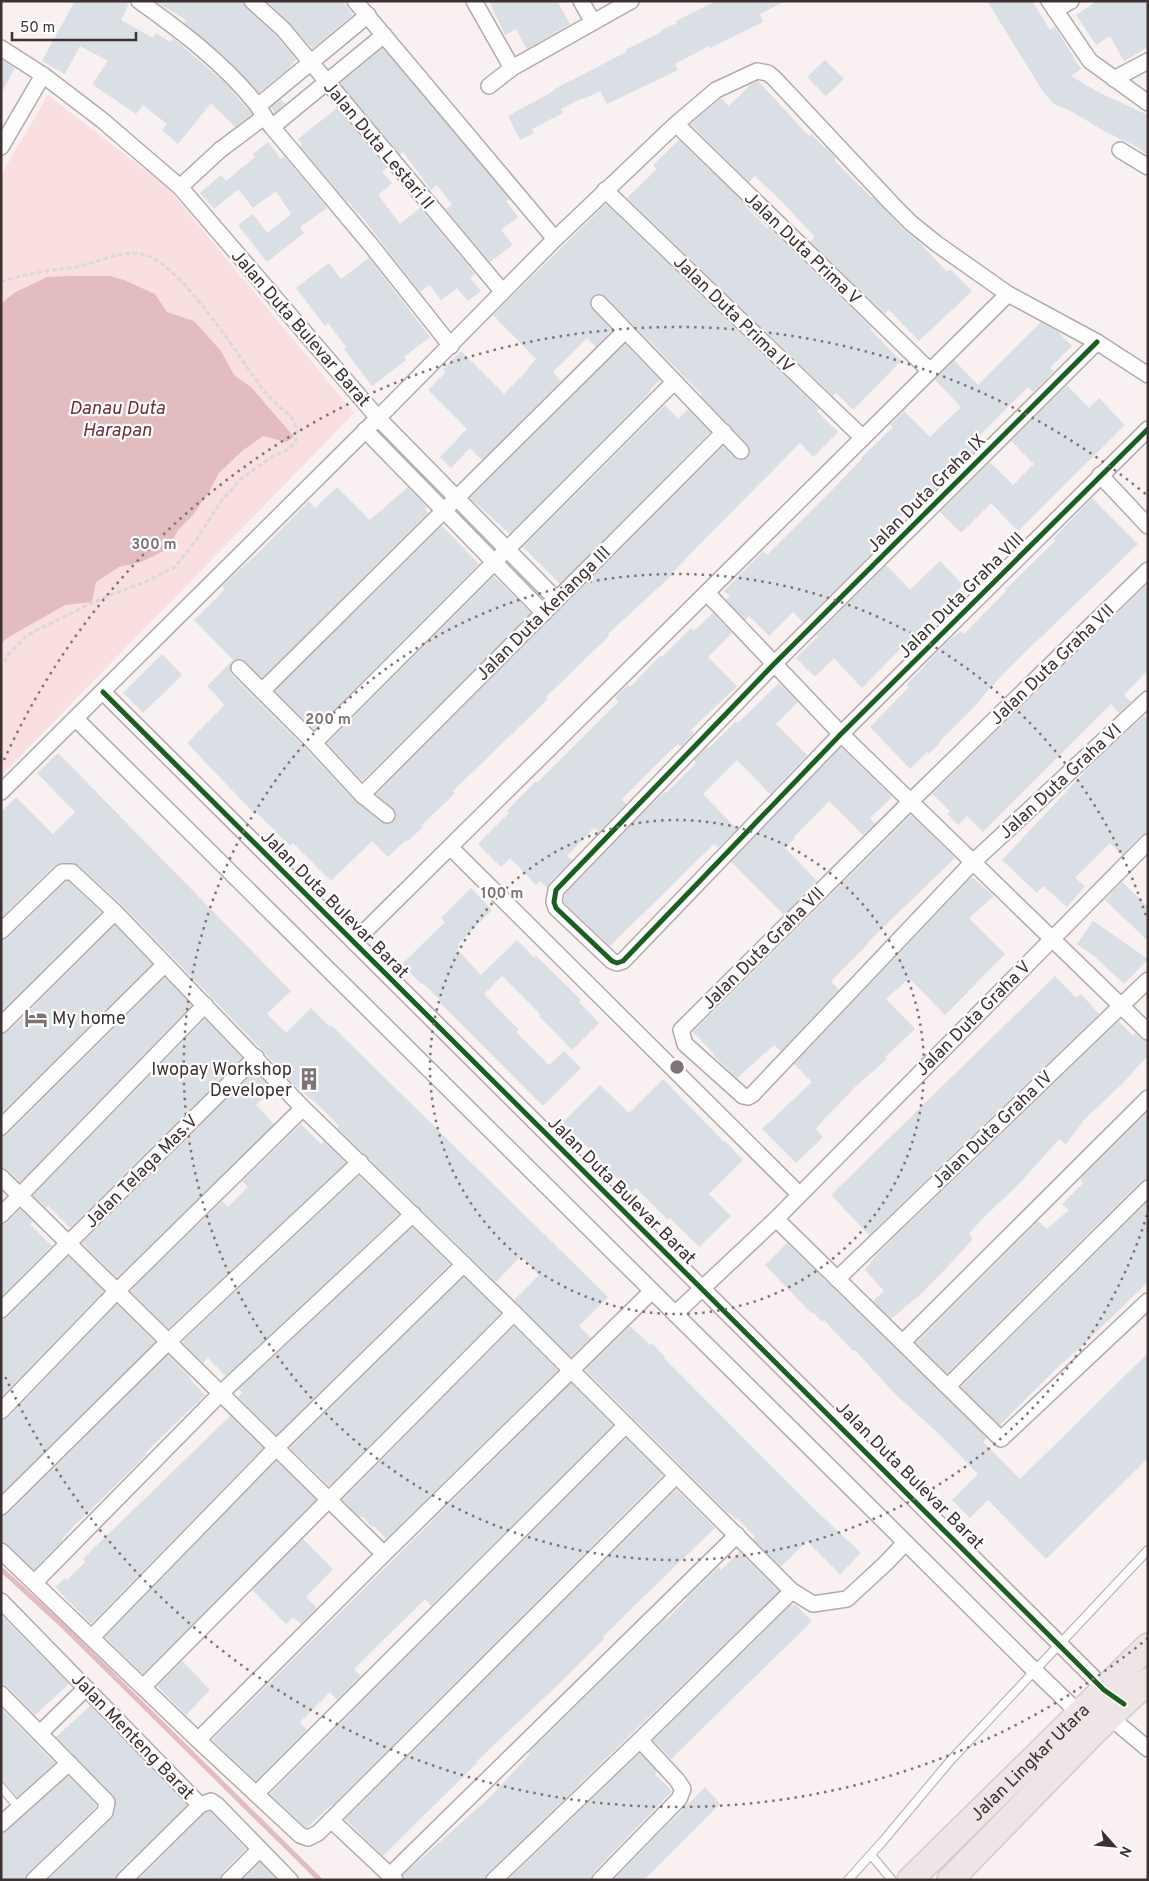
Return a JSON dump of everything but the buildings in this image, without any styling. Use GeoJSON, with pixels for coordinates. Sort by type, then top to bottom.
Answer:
{"type":"FeatureCollection","features":[{"type":"Feature","properties":{"kind":"main road","name":"Jalan Lingkar Utara"},"geometry":{"type":"LineString","coordinates":[[950,1880],[1096,1714],[1100,1684],[1148,1646]]}},
{"type":"Feature","properties":{"kind":"main road","name":"Jalan Lingkar Utara"},"geometry":{"type":"LineString","coordinates":[[910,1880],[1096,1714],[1148,1681]]}},
{"type":"Feature","properties":{"kind":"street"},"geometry":{"type":"LineString","coordinates":[[140,1],[173,25],[221,66],[370,244],[451,346]]}},
{"type":"Feature","properties":{"kind":"street","name":"Jalan Duta Lestari II"},"geometry":{"type":"LineString","coordinates":[[252,1],[283,29],[502,291]]}},
{"type":"Feature","properties":{"kind":"street"},"geometry":{"type":"LineString","coordinates":[[355,1],[555,238]]}},
{"type":"Feature","properties":{"kind":"street"},"geometry":{"type":"LineString","coordinates":[[474,1],[512,68]]}},
{"type":"Feature","properties":{"kind":"street"},"geometry":{"type":"LineString","coordinates":[[582,1],[593,22]]}},
{"type":"Feature","properties":{"kind":"street"},"geometry":{"type":"LineString","coordinates":[[489,86],[512,68],[631,1]]}},
{"type":"Feature","properties":{"kind":"street"},"geometry":{"type":"LineString","coordinates":[[1071,1],[1052,5],[1090,61],[1148,103]]}},
{"type":"Feature","properties":{"kind":"street"},"geometry":{"type":"LineString","coordinates":[[264,117],[310,62],[368,15]]}},
{"type":"Feature","properties":{"kind":"street"},"geometry":{"type":"LineString","coordinates":[[180,187],[220,150],[264,117],[326,81],[384,35]]}},
{"type":"Feature","properties":{"kind":"street","name":"Jalan Duta Bulevar Barat"},"geometry":{"type":"LineString","coordinates":[[1,48],[42,75],[102,120],[180,187],[378,418],[1,792]]}},
{"type":"Feature","properties":{"kind":"street"},"geometry":{"type":"LineString","coordinates":[[1114,79],[1148,61]]}},
{"type":"Feature","properties":{"kind":"street"},"geometry":{"type":"LineString","coordinates":[[556,600],[378,418],[451,346],[555,238],[676,124],[716,90],[757,71],[768,73],[911,223],[968,267],[1008,294],[1097,342],[1148,375]]}},
{"type":"Feature","properties":{"kind":"street"},"geometry":{"type":"LineString","coordinates":[[1,148],[42,75]]}},
{"type":"Feature","properties":{"kind":"street","name":"Jalan Duta Prima V"},"geometry":{"type":"LineString","coordinates":[[676,124],[930,371]]}},
{"type":"Feature","properties":{"kind":"street"},"geometry":{"type":"LineString","coordinates":[[1120,150],[1148,167]]}},
{"type":"Feature","properties":{"kind":"street","name":"Jalan Duta Prima IV"},"geometry":{"type":"LineString","coordinates":[[605,190],[863,438]]}},
{"type":"Feature","properties":{"kind":"street"},"geometry":{"type":"LineString","coordinates":[[354,942],[1008,294]]}},
{"type":"Feature","properties":{"kind":"street"},"geometry":{"type":"LineString","coordinates":[[599,303],[741,451]]}},
{"type":"Feature","properties":{"kind":"street"},"geometry":{"type":"LineString","coordinates":[[262,692],[625,331]]}},
{"type":"Feature","properties":{"kind":"street","name":"Jalan Duta Graha IX"},"geometry":{"type":"LineString","coordinates":[[841,734],[623,962],[617,963],[612,961],[556,908],[554,902],[556,890],[774,664],[1097,342]]}},
{"type":"Feature","properties":{"kind":"street"},"geometry":{"type":"LineString","coordinates":[[314,743],[674,382]]}},
{"type":"Feature","properties":{"kind":"street","name":"Jalan Duta Graha VIII"},"geometry":{"type":"LineString","coordinates":[[841,734],[1148,429]]}},
{"type":"Feature","properties":{"kind":"street"},"geometry":{"type":"LineString","coordinates":[[365,430],[544,613]]}},
{"type":"Feature","properties":{"kind":"street","name":"Jalan Duta Kenanga III"},"geometry":{"type":"LineString","coordinates":[[362,795],[724,432]]}},
{"type":"Feature","properties":{"kind":"street"},"geometry":{"type":"LineString","coordinates":[[1100,475],[1148,526]]}},
{"type":"Feature","properties":{"kind":"street","name":"Jalan Duta Graha VII"},"geometry":{"type":"LineString","coordinates":[[972,863],[752,1095],[748,1097],[743,1096],[685,1044],[681,1030],[911,801],[1148,570]]}},
{"type":"Feature","properties":{"kind":"street"},"geometry":{"type":"LineString","coordinates":[[707,593],[841,734],[1051,940],[1148,1032]]}},
{"type":"Feature","properties":{"kind":"street"},"geometry":{"type":"LineString","coordinates":[[240,668],[362,795],[387,815]]}},
{"type":"Feature","properties":{"kind":"street","name":"Jalan Duta Bulevar Barat"},"geometry":{"type":"LineString","coordinates":[[103,692],[354,942],[699,1291],[1100,1684],[1096,1714]]}},
{"type":"Feature","properties":{"kind":"street","name":"Jalan Duta Graha VI"},"geometry":{"type":"LineString","coordinates":[[972,863],[1148,699]]}},
{"type":"Feature","properties":{"kind":"street"},"geometry":{"type":"LineString","coordinates":[[76,718],[652,1291],[677,1312],[1040,1676],[1148,1749]]}},
{"type":"Feature","properties":{"kind":"street","name":"Jalan Duta Graha V"},"geometry":{"type":"LineString","coordinates":[[677,1312],[776,1219],[1148,842]]}},
{"type":"Feature","properties":{"kind":"street"},"geometry":{"type":"LineString","coordinates":[[450,847],[799,1194]]}},
{"type":"Feature","properties":{"kind":"street"},"geometry":{"type":"LineString","coordinates":[[1,931],[62,872],[72,872],[115,912],[303,1108],[514,1313],[792,1591],[813,1604],[847,1599],[886,1563],[905,1542]]}},
{"type":"Feature","properties":{"kind":"street"},"geometry":{"type":"LineString","coordinates":[[1,1025],[115,912]]}},
{"type":"Feature","properties":{"kind":"street"},"geometry":{"type":"LineString","coordinates":[[1,1127],[165,964]]}},
{"type":"Feature","properties":{"kind":"street","name":"Jalan Duta Graha IV"},"geometry":{"type":"LineString","coordinates":[[837,1279],[1148,980]]}},
{"type":"Feature","properties":{"kind":"street"},"geometry":{"type":"LineString","coordinates":[[1,1215],[205,1005]]}},
{"type":"Feature","properties":{"kind":"street","name":"Jalan Telaga Mas V"},"geometry":{"type":"LineString","coordinates":[[1,1310],[256,1057]]}},
{"type":"Feature","properties":{"kind":"street"},"geometry":{"type":"LineString","coordinates":[[903,1342],[1148,1098]]}},
{"type":"Feature","properties":{"kind":"street"},"geometry":{"type":"LineString","coordinates":[[1,1411],[116,1292],[303,1108]]}},
{"type":"Feature","properties":{"kind":"street"},"geometry":{"type":"LineString","coordinates":[[1,1507],[169,1341],[360,1162]]}},
{"type":"Feature","properties":{"kind":"street"},"geometry":{"type":"LineString","coordinates":[[1,1178],[384,1554]]}},
{"type":"Feature","properties":{"kind":"street"},"geometry":{"type":"LineString","coordinates":[[948,1386],[1148,1188]]}},
{"type":"Feature","properties":{"kind":"street"},"geometry":{"type":"LineString","coordinates":[[34,1582],[221,1394],[413,1214]]}},
{"type":"Feature","properties":{"kind":"street"},"geometry":{"type":"LineString","coordinates":[[776,1219],[998,1437],[1003,1438],[1148,1301]]}},
{"type":"Feature","properties":{"kind":"street"},"geometry":{"type":"LineString","coordinates":[[92,1637],[276,1448],[464,1264]]}},
{"type":"Feature","properties":{"kind":"street"},"geometry":{"type":"LineString","coordinates":[[198,1740],[652,1291]]}},
{"type":"Feature","properties":{"kind":"street"},"geometry":{"type":"LineString","coordinates":[[143,1687],[514,1313]]}},
{"type":"Feature","properties":{"kind":"street"},"geometry":{"type":"LineString","coordinates":[[256,1794],[626,1425]]}},
{"type":"Feature","properties":{"kind":"street"},"geometry":{"type":"LineString","coordinates":[[1,1551],[198,1740],[300,1835],[308,1838],[318,1833],[676,1476]]}},
{"type":"Feature","properties":{"kind":"street"},"geometry":{"type":"LineString","coordinates":[[330,1820],[393,1877],[737,1535]]}},
{"type":"Feature","properties":{"kind":"street"},"geometry":{"type":"LineString","coordinates":[[494,1880],[792,1591]]}},
{"type":"Feature","properties":{"kind":"street","name":"Jalan Menteng Barat"},"geometry":{"type":"LineString","coordinates":[[1,1601],[200,1805],[211,1801],[217,1805],[290,1880]]}},
{"type":"Feature","properties":{"kind":"street"},"geometry":{"type":"LineString","coordinates":[[40,1733],[86,1688]]}},
{"type":"Feature","properties":{"kind":"street"},"geometry":{"type":"LineString","coordinates":[[1,1694],[108,1802],[105,1812],[34,1880]]}},
{"type":"Feature","properties":{"kind":"street"},"geometry":{"type":"LineString","coordinates":[[600,1880],[679,1799],[683,1789],[678,1780],[640,1740]]}},
{"type":"Feature","properties":{"kind":"street"},"geometry":{"type":"LineString","coordinates":[[1,1824],[69,1763]]}},
{"type":"Feature","properties":{"kind":"street"},"geometry":{"type":"LineString","coordinates":[[124,1880],[200,1805]]}},
{"type":"Feature","properties":{"kind":"street"},"geometry":{"type":"LineString","coordinates":[[228,1880],[260,1849]]}},
{"type":"Feature","properties":{"kind":"lane"},"geometry":{"type":"LineString","coordinates":[[848,1880],[950,1761],[1040,1676],[1148,1550]]}},
{"type":"Feature","properties":{"kind":"lane"},"geometry":{"type":"LineString","coordinates":[[1,1787],[20,1808]]}},
{"type":"Feature","properties":{"kind":"lane"},"geometry":{"type":"LineString","coordinates":[[871,1855],[892,1880]]}},
{"type":"Feature","properties":{"kind":"path"},"geometry":{"type":"LineString","coordinates":[[1,282],[18,276],[78,266],[123,254],[144,254],[166,267],[186,284],[264,391],[279,407],[291,416],[296,428],[296,440],[293,444],[242,478],[222,501],[195,542],[175,567],[145,582],[100,599],[27,634],[8,655],[1,668]]}},
{"type":"Feature","properties":{"kind":"shaded area"},"geometry":{"type":"Polygon","coordinates":[[[48,95],[168,188],[354,413],[1,776],[1,175],[48,95]]]}},
{"type":"Feature","properties":{"kind":"water","name":"Danau Duta Harapan"},"geometry":{"type":"Polygon","coordinates":[[[110,276],[124,280],[155,294],[167,312],[194,321],[221,351],[234,375],[251,387],[294,437],[286,442],[263,436],[241,452],[219,473],[209,492],[192,516],[178,530],[168,549],[141,562],[119,567],[96,582],[92,602],[65,605],[7,638],[1,644],[1,304],[14,293],[47,277],[110,276]]]}},
{"type":"Feature","properties":{"kind":"waterway"},"geometry":{"type":"LineString","coordinates":[[1,1569],[63,1626],[320,1880]]}},
{"type":"Feature","properties":{"kind":"cycle path"},"geometry":{"type":"LineString","coordinates":[[1097,342],[774,664],[556,890],[554,902],[556,908],[612,961],[617,963],[623,961],[841,734],[1148,429]]}},
{"type":"Feature","properties":{"kind":"cycle path"},"geometry":{"type":"LineString","coordinates":[[103,692],[1104,1690],[1124,1704]]}},
{"type":"Feature","properties":{"kind":"place","name":"My home"},"geometry":{"type":"Point","coordinates":[36,1018]}},
{"type":"Feature","properties":{"kind":"place","name":"Iwopay Workshop Developer"},"geometry":{"type":"Point","coordinates":[309,1079]}}]}
